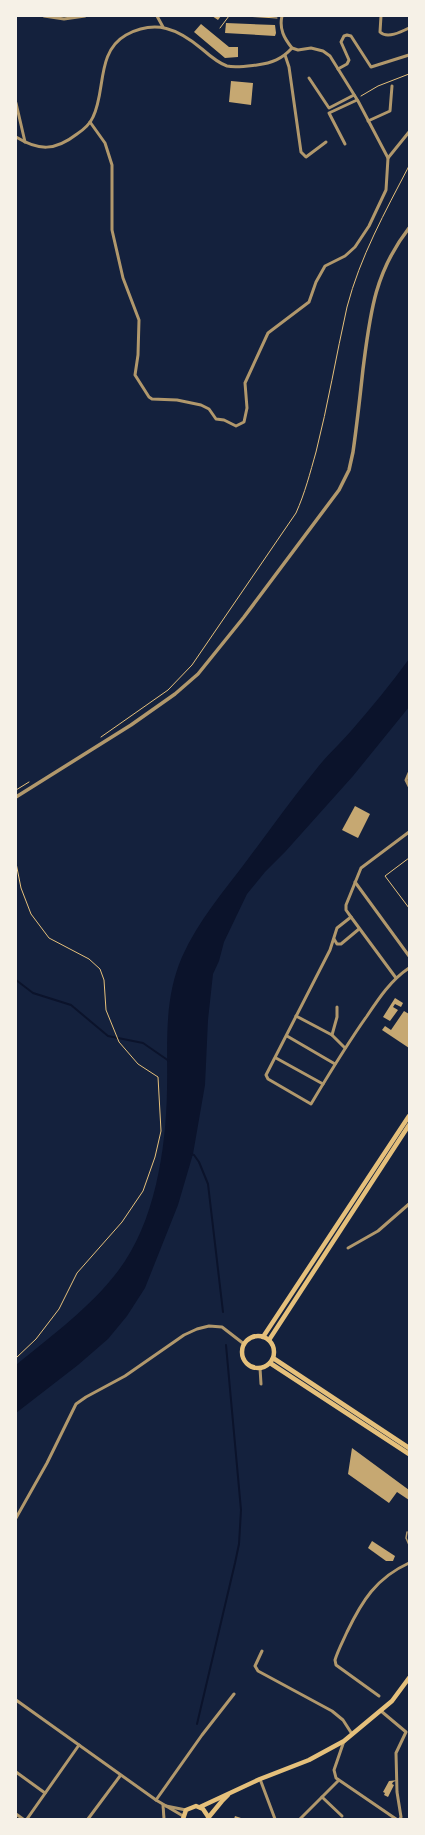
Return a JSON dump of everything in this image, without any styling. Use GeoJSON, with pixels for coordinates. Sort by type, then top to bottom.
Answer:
{"type":"FeatureCollection","features":[{"type":"Feature","properties":{"kind":"main road"},"geometry":{"type":"LineString","coordinates":[[263,1337],[409,1116]]}},
{"type":"Feature","properties":{"kind":"main road"},"geometry":{"type":"LineString","coordinates":[[269,1340],[409,1125]]}},
{"type":"Feature","properties":{"kind":"main road"},"geometry":{"type":"LineString","coordinates":[[251,1337],[263,1337],[269,1340],[274,1350],[273,1358],[270,1363],[260,1368],[250,1367],[245,1362],[241,1353],[244,1344],[251,1337]]}},
{"type":"Feature","properties":{"kind":"main road"},"geometry":{"type":"LineString","coordinates":[[273,1358],[409,1448]]}},
{"type":"Feature","properties":{"kind":"main road"},"geometry":{"type":"LineString","coordinates":[[270,1363],[409,1454]]}},
{"type":"Feature","properties":{"kind":"main road"},"geometry":{"type":"LineString","coordinates":[[200,1807],[260,1779],[309,1760],[344,1741],[381,1711],[400,1692],[409,1678]]}},
{"type":"Feature","properties":{"kind":"main road"},"geometry":{"type":"LineString","coordinates":[[208,1818],[222,1801],[233,1792]]}},
{"type":"Feature","properties":{"kind":"main road"},"geometry":{"type":"LineString","coordinates":[[183,1818],[186,1810],[193,1806],[200,1807],[206,1811],[208,1818]]}},
{"type":"Feature","properties":{"kind":"street"},"geometry":{"type":"LineString","coordinates":[[44,16],[64,19],[85,16]]}},
{"type":"Feature","properties":{"kind":"street"},"geometry":{"type":"LineString","coordinates":[[157,16],[162,27]]}},
{"type":"Feature","properties":{"kind":"street"},"geometry":{"type":"LineString","coordinates":[[381,16],[380,30],[384,35],[389,36],[409,28]]}},
{"type":"Feature","properties":{"kind":"street"},"geometry":{"type":"LineString","coordinates":[[90,122],[105,143],[112,165],[112,230],[123,278],[139,320],[138,355],[135,375],[148,397],[152,399],[177,400],[201,405],[209,409],[216,419],[224,420],[236,426],[244,422],[247,408],[245,383],[268,333],[309,302],[316,282],[325,266],[345,256],[358,242],[386,190],[388,158],[357,99],[330,56],[323,51],[311,48],[298,50],[292,48],[283,34],[281,23],[282,17]]}},
{"type":"Feature","properties":{"kind":"street"},"geometry":{"type":"LineString","coordinates":[[16,137],[25,142],[41,147],[59,145],[70,139],[90,122],[96,111],[106,59],[114,45],[124,36],[145,27],[162,27],[186,36],[214,59],[226,66],[233,67],[265,64],[277,60],[292,48]]}},
{"type":"Feature","properties":{"kind":"street"},"geometry":{"type":"LineString","coordinates":[[338,69],[349,62],[341,42],[344,36],[347,35],[351,36],[371,67],[409,55]]}},
{"type":"Feature","properties":{"kind":"street"},"geometry":{"type":"LineString","coordinates":[[285,55],[289,67],[301,152],[306,157],[326,142]]}},
{"type":"Feature","properties":{"kind":"street"},"geometry":{"type":"LineString","coordinates":[[309,78],[329,108],[354,95]]}},
{"type":"Feature","properties":{"kind":"street"},"geometry":{"type":"LineString","coordinates":[[368,121],[390,111],[392,108],[392,86]]}},
{"type":"Feature","properties":{"kind":"street"},"geometry":{"type":"LineString","coordinates":[[345,144],[330,113],[357,99]]}},
{"type":"Feature","properties":{"kind":"street"},"geometry":{"type":"LineString","coordinates":[[16,103],[25,142]]}},
{"type":"Feature","properties":{"kind":"street"},"geometry":{"type":"LineString","coordinates":[[388,158],[409,132]]}},
{"type":"Feature","properties":{"kind":"street"},"geometry":{"type":"LineString","coordinates":[[16,797],[132,725],[175,694],[192,679],[213,658],[339,490],[349,470],[353,452],[368,324],[378,282],[395,246],[409,228]]}},
{"type":"Feature","properties":{"kind":"street"},"geometry":{"type":"LineString","coordinates":[[409,773],[406,780],[409,786]]}},
{"type":"Feature","properties":{"kind":"street"},"geometry":{"type":"LineString","coordinates":[[396,978],[359,929],[346,910],[346,905],[361,868],[409,832]]}},
{"type":"Feature","properties":{"kind":"street"},"geometry":{"type":"LineString","coordinates":[[355,882],[409,956]]}},
{"type":"Feature","properties":{"kind":"street"},"geometry":{"type":"LineString","coordinates":[[351,917],[337,928],[330,950],[266,1075],[268,1079],[311,1104],[345,1048],[396,978],[409,968]]}},
{"type":"Feature","properties":{"kind":"street"},"geometry":{"type":"LineString","coordinates":[[334,939],[338,944],[341,944],[359,929]]}},
{"type":"Feature","properties":{"kind":"street"},"geometry":{"type":"LineString","coordinates":[[332,1035],[337,1017],[337,1007]]}},
{"type":"Feature","properties":{"kind":"street"},"geometry":{"type":"LineString","coordinates":[[296,1016],[332,1035],[345,1048]]}},
{"type":"Feature","properties":{"kind":"street"},"geometry":{"type":"LineString","coordinates":[[286,1036],[335,1064]]}},
{"type":"Feature","properties":{"kind":"street"},"geometry":{"type":"LineString","coordinates":[[276,1058],[323,1084]]}},
{"type":"Feature","properties":{"kind":"street"},"geometry":{"type":"LineString","coordinates":[[348,1248],[378,1230],[409,1204]]}},
{"type":"Feature","properties":{"kind":"street"},"geometry":{"type":"LineString","coordinates":[[16,1518],[47,1463],[76,1404],[125,1376],[184,1335],[197,1330],[209,1326],[222,1327],[244,1344]]}},
{"type":"Feature","properties":{"kind":"street"},"geometry":{"type":"LineString","coordinates":[[260,1368],[262,1384]]}},
{"type":"Feature","properties":{"kind":"street"},"geometry":{"type":"LineString","coordinates":[[378,1696],[336,1665],[335,1660],[358,1608],[367,1594],[394,1570],[409,1563]]}},
{"type":"Feature","properties":{"kind":"street"},"geometry":{"type":"LineString","coordinates":[[262,1651],[255,1666],[258,1670],[332,1711],[343,1720],[352,1734]]}},
{"type":"Feature","properties":{"kind":"street"},"geometry":{"type":"LineString","coordinates":[[156,1800],[202,1735],[234,1694]]}},
{"type":"Feature","properties":{"kind":"street"},"geometry":{"type":"LineString","coordinates":[[16,1701],[120,1776],[183,1818]]}},
{"type":"Feature","properties":{"kind":"street"},"geometry":{"type":"LineString","coordinates":[[381,1711],[406,1732],[396,1753],[397,1792],[401,1817],[400,1819]]}},
{"type":"Feature","properties":{"kind":"street"},"geometry":{"type":"LineString","coordinates":[[344,1741],[334,1770],[336,1778],[338,1781],[396,1819]]}},
{"type":"Feature","properties":{"kind":"street"},"geometry":{"type":"LineString","coordinates":[[27,1819],[79,1745]]}},
{"type":"Feature","properties":{"kind":"street"},"geometry":{"type":"LineString","coordinates":[[16,1772],[45,1793]]}},
{"type":"Feature","properties":{"kind":"street"},"geometry":{"type":"LineString","coordinates":[[88,1819],[120,1776]]}},
{"type":"Feature","properties":{"kind":"street"},"geometry":{"type":"LineString","coordinates":[[260,1779],[275,1819]]}},
{"type":"Feature","properties":{"kind":"street"},"geometry":{"type":"LineString","coordinates":[[300,1819],[338,1781]]}},
{"type":"Feature","properties":{"kind":"street"},"geometry":{"type":"LineString","coordinates":[[322,1797],[342,1816]]}},
{"type":"Feature","properties":{"kind":"street"},"geometry":{"type":"LineString","coordinates":[[162,1805],[186,1810]]}},
{"type":"Feature","properties":{"kind":"street"},"geometry":{"type":"LineString","coordinates":[[162,1805],[164,1819]]}},
{"type":"Feature","properties":{"kind":"street"},"geometry":{"type":"LineString","coordinates":[[16,1814],[23,1819]]}},
{"type":"Feature","properties":{"kind":"lane"},"geometry":{"type":"LineString","coordinates":[[407,1532],[406,1538],[409,1545]]}},
{"type":"Feature","properties":{"kind":"path"},"geometry":{"type":"LineString","coordinates":[[220,28],[229,16]]}},
{"type":"Feature","properties":{"kind":"path"},"geometry":{"type":"LineString","coordinates":[[244,16],[282,17]]}},
{"type":"Feature","properties":{"kind":"path"},"geometry":{"type":"LineString","coordinates":[[357,99],[378,86],[409,74]]}},
{"type":"Feature","properties":{"kind":"path"},"geometry":{"type":"LineString","coordinates":[[96,741],[168,690],[192,665],[296,512],[304,496],[324,421],[347,308],[354,282],[368,246],[409,166]]}},
{"type":"Feature","properties":{"kind":"path"},"geometry":{"type":"LineString","coordinates":[[16,790],[30,782]]}},
{"type":"Feature","properties":{"kind":"path"},"geometry":{"type":"LineString","coordinates":[[409,858],[385,876],[409,908]]}},
{"type":"Feature","properties":{"kind":"path"},"geometry":{"type":"LineString","coordinates":[[16,862],[26,903],[31,914],[49,938],[89,959],[100,969],[104,980],[106,1010],[109,1014],[113,1030],[119,1042],[138,1064],[158,1077],[161,1131],[149,1176],[138,1200],[130,1212],[76,1273],[59,1309],[36,1339],[16,1358]]}},
{"type":"Feature","properties":{"kind":"water"},"geometry":{"type":"Polygon","coordinates":[[[409,659],[409,707],[353,776],[285,852],[265,872],[247,894],[224,942],[219,961],[213,974],[208,1020],[205,1085],[193,1154],[178,1205],[145,1288],[127,1316],[108,1339],[78,1365],[16,1413],[16,1365],[70,1321],[107,1284],[131,1252],[150,1208],[161,1161],[164,1136],[167,1090],[167,1040],[169,1007],[176,974],[188,944],[212,906],[297,793],[323,761],[373,705],[409,659]]]}},
{"type":"Feature","properties":{"kind":"building"},"geometry":{"type":"Polygon","coordinates":[[[212,16],[221,16],[218,20],[212,16]]]}},
{"type":"Feature","properties":{"kind":"building"},"geometry":{"type":"Polygon","coordinates":[[[226,23],[275,25],[276,33],[275,36],[225,33],[226,23]]]}},
{"type":"Feature","properties":{"kind":"building"},"geometry":{"type":"Polygon","coordinates":[[[201,24],[229,47],[238,47],[238,57],[225,58],[194,32],[201,24]]]}},
{"type":"Feature","properties":{"kind":"building"},"geometry":{"type":"Polygon","coordinates":[[[231,81],[253,83],[251,105],[229,102],[231,81]]]}},
{"type":"Feature","properties":{"kind":"building"},"geometry":{"type":"Polygon","coordinates":[[[355,806],[370,814],[358,838],[342,830],[355,806]]]}},
{"type":"Feature","properties":{"kind":"building"},"geometry":{"type":"Polygon","coordinates":[[[395,998],[403,1003],[401,1007],[395,1004],[393,1007],[398,1010],[390,1021],[383,1017],[395,998]]]}},
{"type":"Feature","properties":{"kind":"building"},"geometry":{"type":"Polygon","coordinates":[[[404,1011],[409,1014],[409,1048],[382,1030],[385,1026],[391,1030],[404,1011]]]}},
{"type":"Feature","properties":{"kind":"building"},"geometry":{"type":"Polygon","coordinates":[[[352,1448],[409,1490],[409,1500],[397,1492],[389,1503],[348,1474],[352,1448]]]}},
{"type":"Feature","properties":{"kind":"building"},"geometry":{"type":"Polygon","coordinates":[[[372,1541],[395,1556],[393,1561],[386,1561],[368,1548],[372,1541]]]}},
{"type":"Feature","properties":{"kind":"building"},"geometry":{"type":"Polygon","coordinates":[[[398,1780],[393,1782],[392,1784],[394,1785],[388,1797],[384,1795],[385,1793],[383,1792],[389,1781],[398,1780]]]}},
{"type":"Feature","properties":{"kind":"building"},"geometry":{"type":"Polygon","coordinates":[[[235,1816],[244,1819],[234,1819],[235,1816]]]}},
{"type":"Feature","properties":{"kind":"waterway"},"geometry":{"type":"LineString","coordinates":[[16,980],[33,993],[71,1005],[108,1036],[143,1043],[169,1061]]}},
{"type":"Feature","properties":{"kind":"waterway"},"geometry":{"type":"LineString","coordinates":[[191,1154],[194,1155],[199,1162],[208,1184],[223,1312]]}},
{"type":"Feature","properties":{"kind":"waterway"},"geometry":{"type":"LineString","coordinates":[[197,1724],[239,1544],[241,1510],[226,1345]]}}]}
